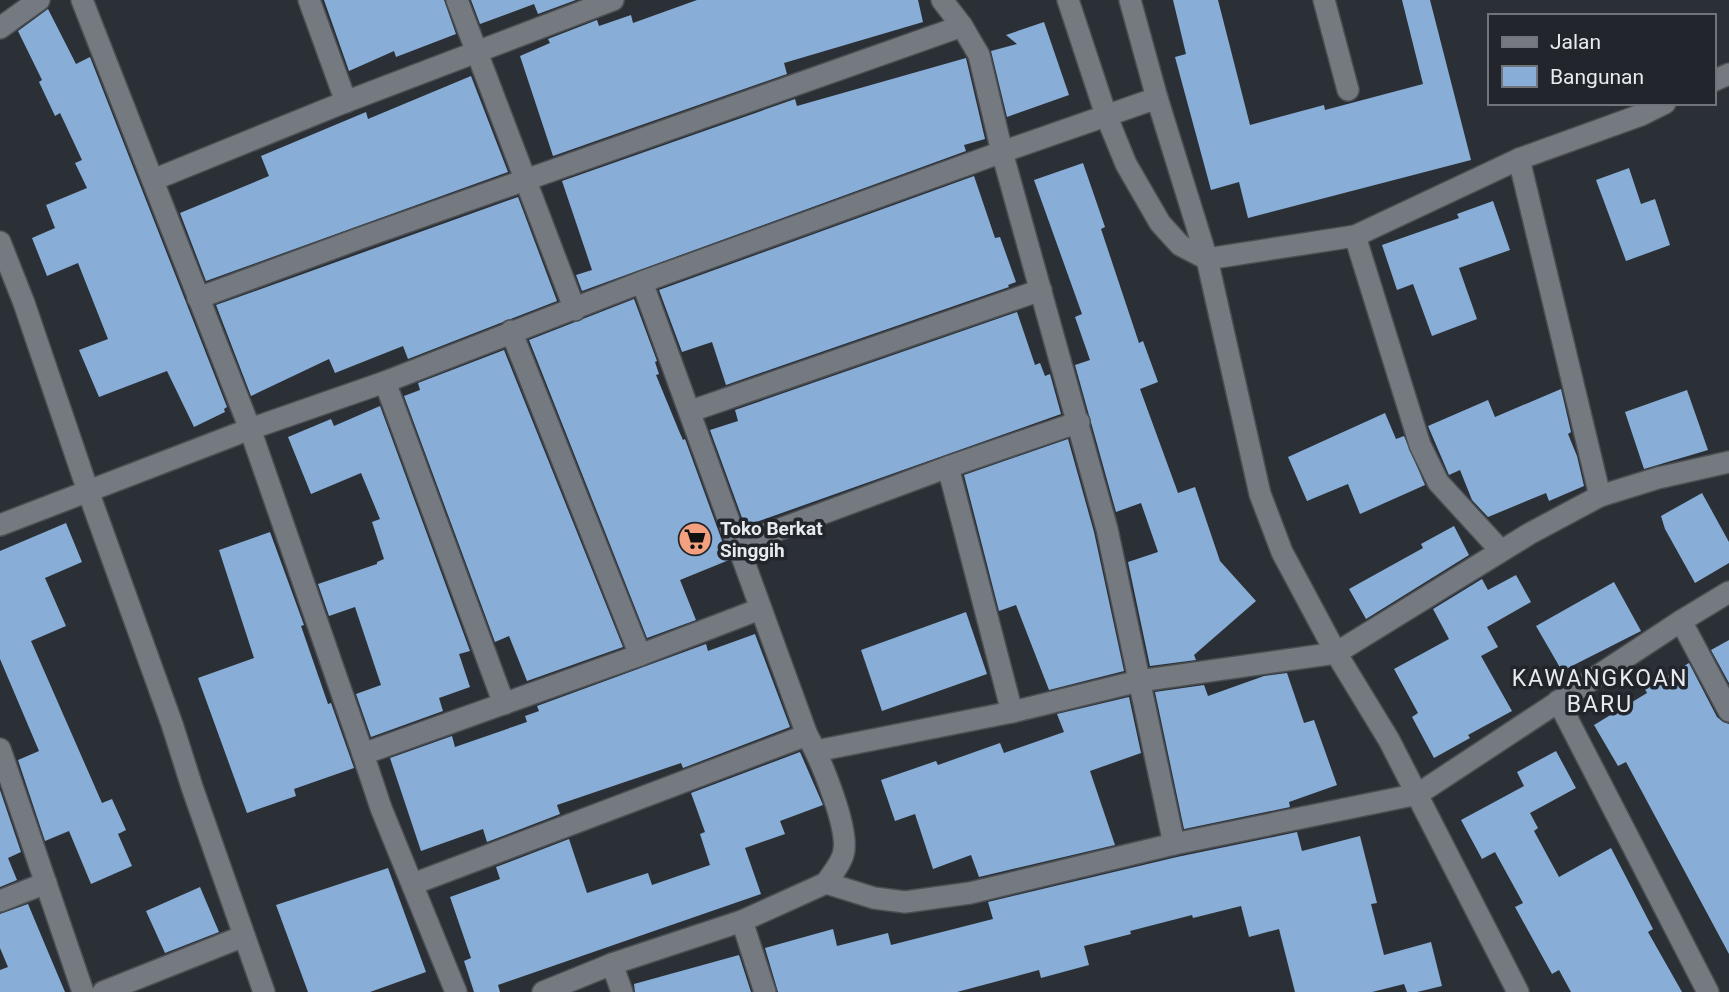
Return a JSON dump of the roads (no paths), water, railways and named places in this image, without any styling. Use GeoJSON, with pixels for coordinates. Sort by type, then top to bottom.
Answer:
{"type":"FeatureCollection","features":[{"type":"Feature","properties":{"kind":"street"},"geometry":{"type":"LineString","coordinates":[[0,28],[38,0]]}},
{"type":"Feature","properties":{"kind":"street"},"geometry":{"type":"LineString","coordinates":[[82,0],[250,429],[381,808],[456,992]]}},
{"type":"Feature","properties":{"kind":"street"},"geometry":{"type":"LineString","coordinates":[[309,0],[346,102]]}},
{"type":"Feature","properties":{"kind":"street"},"geometry":{"type":"LineString","coordinates":[[457,0],[575,310]]}},
{"type":"Feature","properties":{"kind":"street"},"geometry":{"type":"LineString","coordinates":[[942,0],[979,55],[1002,152],[1079,422],[1110,542],[1174,844]]}},
{"type":"Feature","properties":{"kind":"street"},"geometry":{"type":"LineString","coordinates":[[1068,0],[1106,115],[1126,164],[1160,223],[1180,245],[1207,259],[1355,236],[1518,159],[1641,115],[1661,105]]}},
{"type":"Feature","properties":{"kind":"street"},"geometry":{"type":"LineString","coordinates":[[1130,0],[1207,259],[1260,494],[1282,552],[1336,653],[1418,794],[1514,991]]}},
{"type":"Feature","properties":{"kind":"street"},"geometry":{"type":"LineString","coordinates":[[1324,0],[1348,90]]}},
{"type":"Feature","properties":{"kind":"street"},"geometry":{"type":"LineString","coordinates":[[153,180],[606,1]]}},
{"type":"Feature","properties":{"kind":"street"},"geometry":{"type":"LineString","coordinates":[[198,298],[962,26]]}},
{"type":"Feature","properties":{"kind":"street"},"geometry":{"type":"LineString","coordinates":[[0,525],[250,429],[385,382],[642,282],[1157,98]]}},
{"type":"Feature","properties":{"kind":"street"},"geometry":{"type":"LineString","coordinates":[[1518,159],[1600,496]]}},
{"type":"Feature","properties":{"kind":"street"},"geometry":{"type":"LineString","coordinates":[[1355,236],[1420,445],[1438,482],[1501,551]]}},
{"type":"Feature","properties":{"kind":"street"},"geometry":{"type":"LineString","coordinates":[[0,242],[24,303],[264,992]]}},
{"type":"Feature","properties":{"kind":"street"},"geometry":{"type":"LineString","coordinates":[[543,992],[612,964],[742,921],[826,883],[844,853],[843,831],[834,798],[760,609],[691,411],[642,282]]}},
{"type":"Feature","properties":{"kind":"street"},"geometry":{"type":"LineString","coordinates":[[691,411],[1041,290]]}},
{"type":"Feature","properties":{"kind":"street"},"geometry":{"type":"LineString","coordinates":[[511,331],[640,655]]}},
{"type":"Feature","properties":{"kind":"street"},"geometry":{"type":"LineString","coordinates":[[385,382],[504,704]]}},
{"type":"Feature","properties":{"kind":"street"},"geometry":{"type":"LineString","coordinates":[[737,545],[1079,422]]}},
{"type":"Feature","properties":{"kind":"street"},"geometry":{"type":"LineString","coordinates":[[413,884],[811,743],[1012,712],[1139,681],[1336,653],[1501,551],[1600,496],[1658,478],[1729,462]]}},
{"type":"Feature","properties":{"kind":"street"},"geometry":{"type":"LineString","coordinates":[[948,467],[1012,712]]}},
{"type":"Feature","properties":{"kind":"street"},"geometry":{"type":"LineString","coordinates":[[826,883],[874,898],[905,902],[971,893],[1174,844],[1418,794],[1729,592]]}},
{"type":"Feature","properties":{"kind":"street"},"geometry":{"type":"LineString","coordinates":[[363,754],[760,609]]}},
{"type":"Feature","properties":{"kind":"street"},"geometry":{"type":"LineString","coordinates":[[1681,621],[1729,711]]}},
{"type":"Feature","properties":{"kind":"street"},"geometry":{"type":"LineString","coordinates":[[1558,701],[1708,992]]}},
{"type":"Feature","properties":{"kind":"street"},"geometry":{"type":"LineString","coordinates":[[0,749],[83,992]]}},
{"type":"Feature","properties":{"kind":"street"},"geometry":{"type":"LineString","coordinates":[[0,901],[46,883]]}},
{"type":"Feature","properties":{"kind":"street"},"geometry":{"type":"LineString","coordinates":[[742,921],[765,992]]}},
{"type":"Feature","properties":{"kind":"street"},"geometry":{"type":"LineString","coordinates":[[103,992],[244,936]]}},
{"type":"Feature","properties":{"kind":"street"},"geometry":{"type":"LineString","coordinates":[[612,964],[622,992]]}},
{"type":"Feature","properties":{"kind":"place","name":"Toko Berkat Singgih"},"geometry":{"type":"Point","coordinates":[695,539]}},
{"type":"Feature","properties":{"kind":"district","name":"KAWANGKOAN BARU"},"geometry":{"type":"Point","coordinates":[1600,691]}}]}
